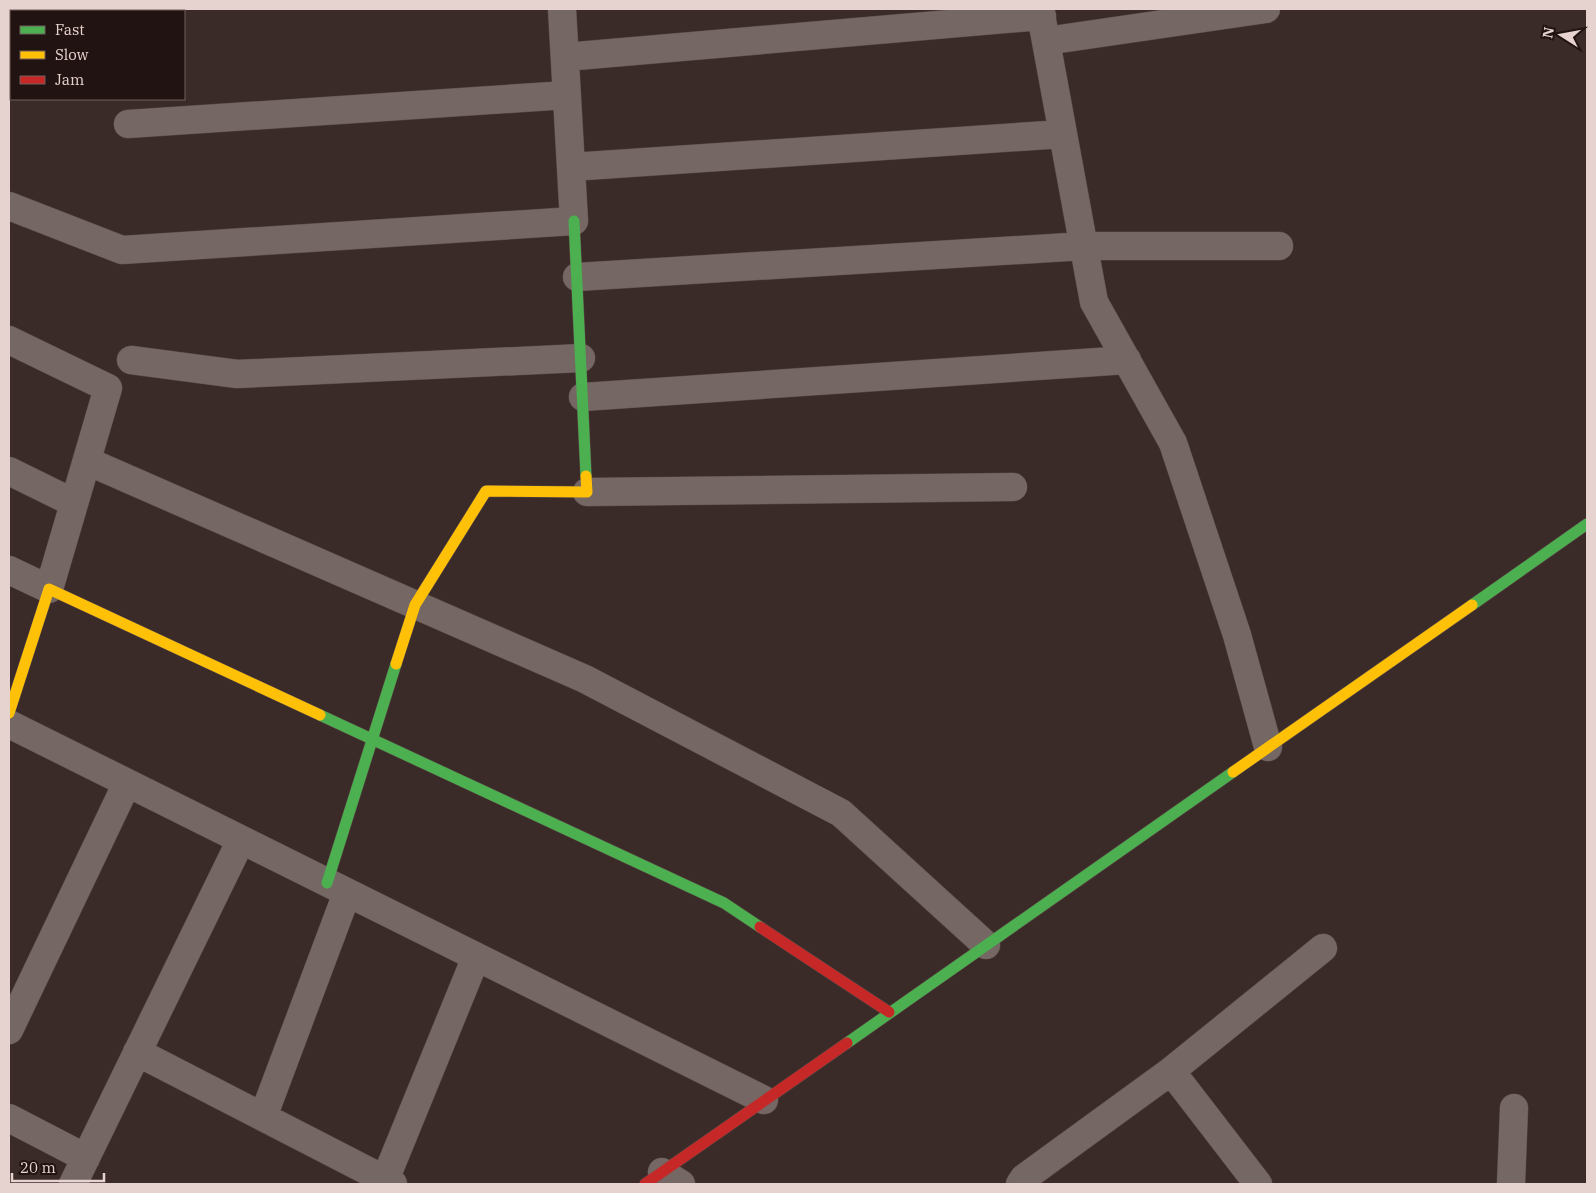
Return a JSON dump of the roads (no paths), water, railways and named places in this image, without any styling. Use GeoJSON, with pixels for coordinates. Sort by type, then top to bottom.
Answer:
{"type":"FeatureCollection","features":[{"type":"Feature","properties":{"kind":"street"},"geometry":{"type":"LineString","coordinates":[[562,9],[587,492]]}},
{"type":"Feature","properties":{"kind":"street"},"geometry":{"type":"LineString","coordinates":[[564,58],[1043,22],[1266,9]]}},
{"type":"Feature","properties":{"kind":"street"},"geometry":{"type":"LineString","coordinates":[[1043,22],[1094,302],[1173,442],[1237,635],[1268,747]]}},
{"type":"Feature","properties":{"kind":"street"},"geometry":{"type":"LineString","coordinates":[[128,124],[567,95]]}},
{"type":"Feature","properties":{"kind":"street"},"geometry":{"type":"LineString","coordinates":[[571,167],[1063,134]]}},
{"type":"Feature","properties":{"kind":"street"},"geometry":{"type":"LineString","coordinates":[[9,206],[122,250],[574,221]]}},
{"type":"Feature","properties":{"kind":"street"},"geometry":{"type":"LineString","coordinates":[[577,277],[1084,246],[1279,246]]}},
{"type":"Feature","properties":{"kind":"street"},"geometry":{"type":"LineString","coordinates":[[9,340],[108,388],[49,589],[9,713]]}},
{"type":"Feature","properties":{"kind":"street"},"geometry":{"type":"LineString","coordinates":[[131,360],[237,374],[581,358]]}},
{"type":"Feature","properties":{"kind":"street"},"geometry":{"type":"LineString","coordinates":[[582,397],[1127,360]]}},
{"type":"Feature","properties":{"kind":"street"},"geometry":{"type":"LineString","coordinates":[[86,462],[585,679],[840,813],[986,945]]}},
{"type":"Feature","properties":{"kind":"street"},"geometry":{"type":"LineString","coordinates":[[9,471],[74,504]]}},
{"type":"Feature","properties":{"kind":"street"},"geometry":{"type":"LineString","coordinates":[[263,1117],[337,888],[371,739],[415,605],[486,491],[587,492],[1013,487]]}},
{"type":"Feature","properties":{"kind":"street"},"geometry":{"type":"LineString","coordinates":[[662,1180],[764,1100],[1587,524]]}},
{"type":"Feature","properties":{"kind":"street"},"geometry":{"type":"LineString","coordinates":[[9,570],[724,903],[889,1012]]}},
{"type":"Feature","properties":{"kind":"street"},"geometry":{"type":"LineString","coordinates":[[9,724],[764,1100]]}},
{"type":"Feature","properties":{"kind":"street"},"geometry":{"type":"LineString","coordinates":[[9,1030],[127,783]]}},
{"type":"Feature","properties":{"kind":"street"},"geometry":{"type":"LineString","coordinates":[[73,1184],[241,840]]}},
{"type":"Feature","properties":{"kind":"street"},"geometry":{"type":"LineString","coordinates":[[1020,1184],[1024,1178],[1171,1071],[1323,948]]}},
{"type":"Feature","properties":{"kind":"street"},"geometry":{"type":"LineString","coordinates":[[137,1052],[389,1182],[476,957]]}},
{"type":"Feature","properties":{"kind":"street"},"geometry":{"type":"LineString","coordinates":[[1171,1071],[1249,1181]]}},
{"type":"Feature","properties":{"kind":"street"},"geometry":{"type":"LineString","coordinates":[[1511,1184],[1514,1108]]}},
{"type":"Feature","properties":{"kind":"street"},"geometry":{"type":"LineString","coordinates":[[9,1118],[86,1158]]}}]}
